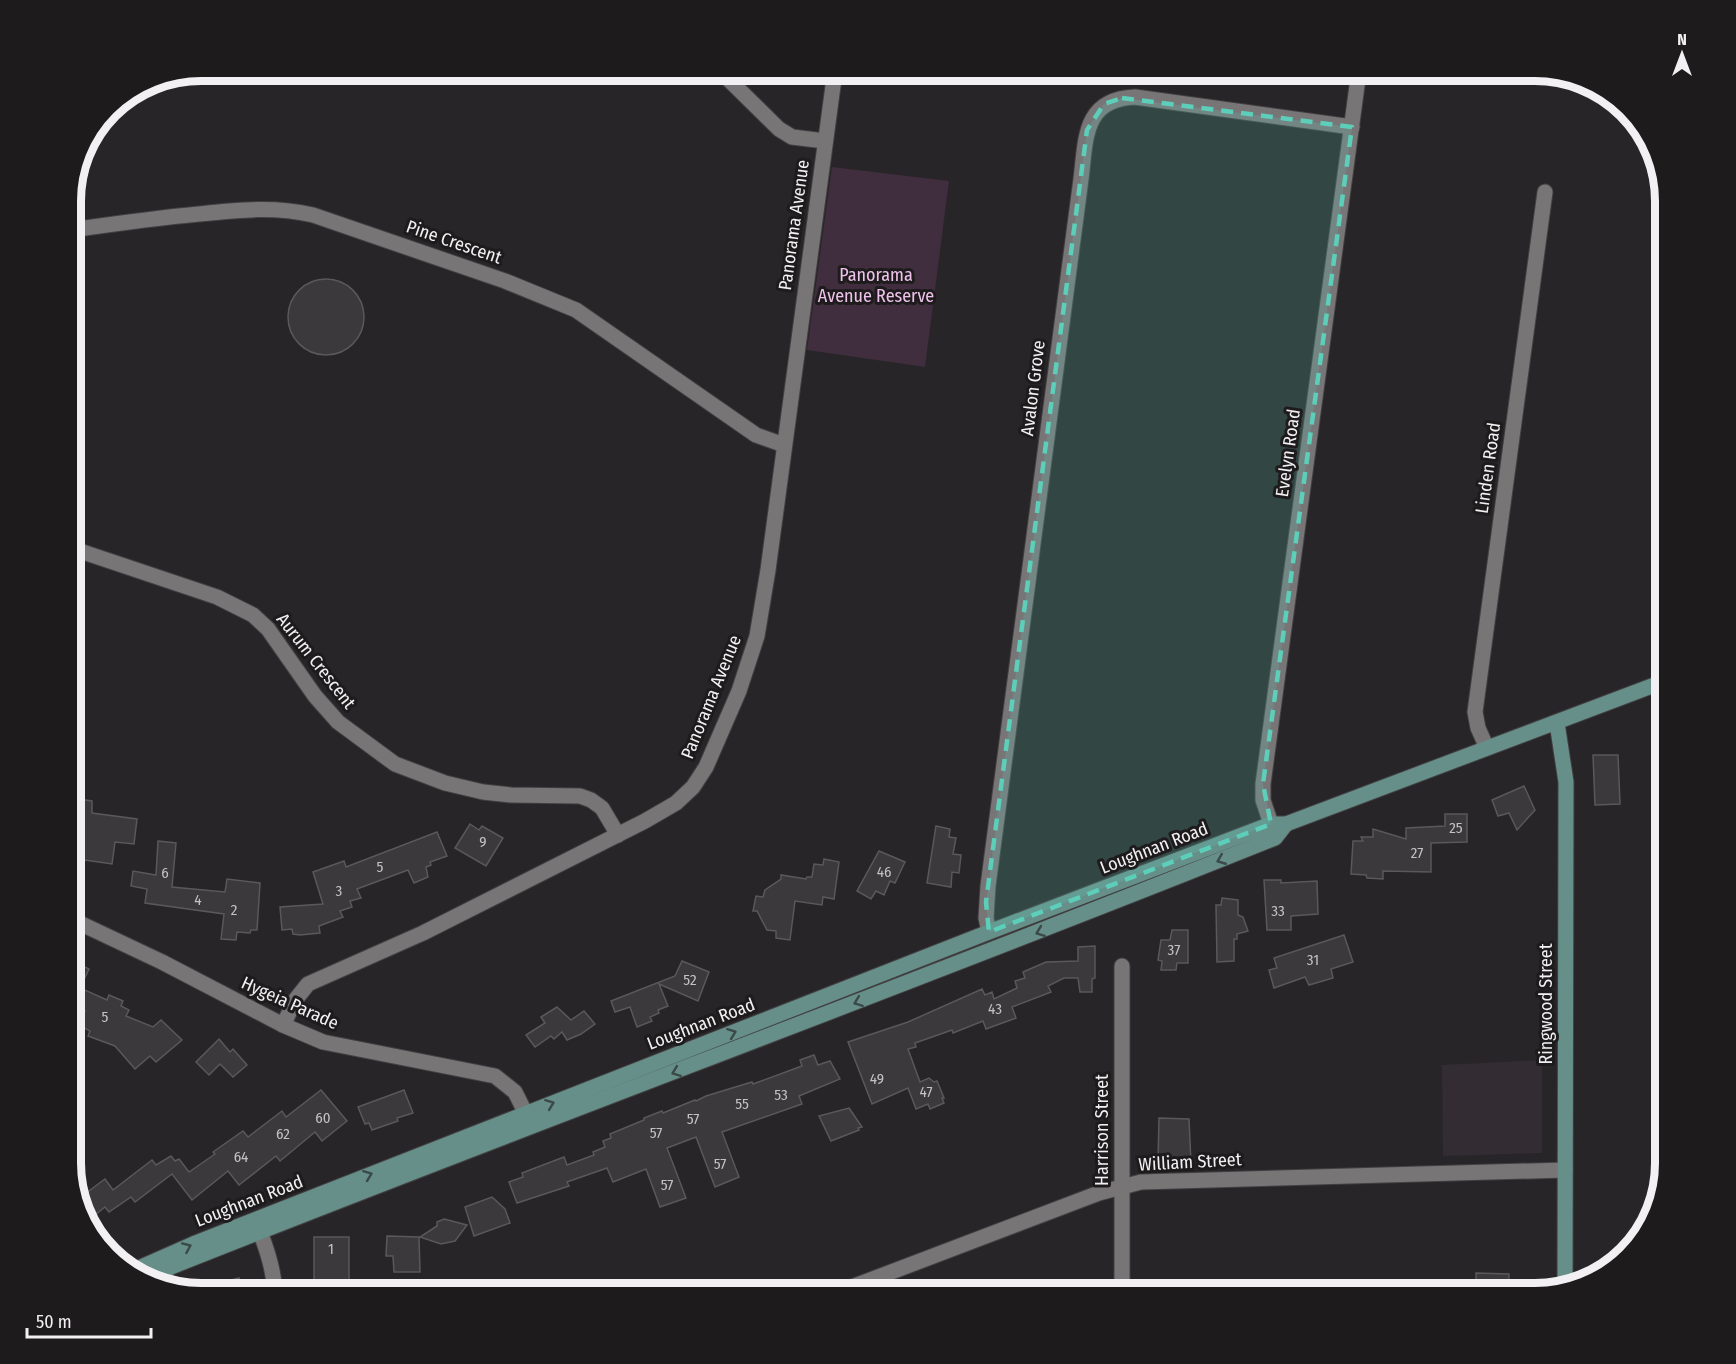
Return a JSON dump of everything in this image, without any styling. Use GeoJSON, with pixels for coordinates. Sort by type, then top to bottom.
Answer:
{"type":"FeatureCollection","features":[{"type":"Feature","properties":{"kind":"main road","name":"Loughnan Road"},"geometry":{"type":"LineString","coordinates":[[141,1267],[193,1244],[989,932],[1277,829],[1655,685]]}},
{"type":"Feature","properties":{"kind":"main road","name":"Ringwood Street"},"geometry":{"type":"LineString","coordinates":[[1557,723],[1566,782],[1565,1279]]}},
{"type":"Feature","properties":{"kind":"main road","name":"Loughnan Road"},"geometry":{"type":"LineString","coordinates":[[157,1275],[260,1232],[1111,904],[1277,829]]}},
{"type":"Feature","properties":{"kind":"street"},"geometry":{"type":"LineString","coordinates":[[731,81],[779,129],[792,137],[825,141]]}},
{"type":"Feature","properties":{"kind":"street","name":"Panorama Avenue"},"geometry":{"type":"LineString","coordinates":[[283,1025],[296,999],[308,984],[423,933],[618,835],[676,803],[693,787],[706,767],[739,691],[757,636],[833,81]]}},
{"type":"Feature","properties":{"kind":"street","name":"Evelyn Road"},"geometry":{"type":"LineString","coordinates":[[1277,829],[1263,800],[1263,784],[1358,81]]}},
{"type":"Feature","properties":{"kind":"street","name":"Avalon Grove"},"geometry":{"type":"LineString","coordinates":[[989,932],[986,918],[988,886],[1081,179],[1091,121],[1104,104],[1122,98],[1135,98],[1352,127]]}},
{"type":"Feature","properties":{"kind":"street","name":"Linden Road"},"geometry":{"type":"LineString","coordinates":[[1486,748],[1478,728],[1475,712],[1545,192]]}},
{"type":"Feature","properties":{"kind":"street","name":"Pine Crescent"},"geometry":{"type":"LineString","coordinates":[[81,229],[256,208],[294,210],[313,215],[505,281],[576,310],[756,435],[784,445]]}},
{"type":"Feature","properties":{"kind":"street","name":"Aurum Crescent"},"geometry":{"type":"LineString","coordinates":[[81,551],[217,597],[254,615],[268,629],[315,696],[338,722],[395,764],[445,783],[483,792],[511,795],[580,796],[602,808],[618,835]]}},
{"type":"Feature","properties":{"kind":"street","name":"Hygeia Parade"},"geometry":{"type":"LineString","coordinates":[[81,924],[162,962],[283,1025],[323,1042],[495,1076],[516,1092],[526,1114]]}},
{"type":"Feature","properties":{"kind":"street","name":"Harrison Street"},"geometry":{"type":"LineString","coordinates":[[1122,966],[1122,1283]]}},
{"type":"Feature","properties":{"kind":"street","name":"William Street"},"geometry":{"type":"LineString","coordinates":[[862,1283],[1099,1193],[1141,1182],[1565,1170]]}},
{"type":"Feature","properties":{"kind":"street"},"geometry":{"type":"LineString","coordinates":[[260,1232],[270,1256],[274,1283]]}},
{"type":"Feature","properties":{"kind":"highlighted area"},"geometry":{"type":"Polygon","coordinates":[[[1122,98],[1352,127],[1263,784],[1271,824],[989,932],[986,902],[1087,130],[1104,104],[1122,98]]]}},
{"type":"Feature","properties":{"kind":"shaded area"},"geometry":{"type":"Polygon","coordinates":[[[1542,1060],[1542,1153],[1443,1156],[1442,1065],[1542,1060]]]}},
{"type":"Feature","properties":{"kind":"green space","name":"Panorama Avenue Reserve"},"geometry":{"type":"Polygon","coordinates":[[[832,167],[949,181],[925,367],[807,350],[832,167]]]}},
{"type":"Feature","properties":{"kind":"building"},"geometry":{"type":"Polygon","coordinates":[[[319,279],[333,279],[347,285],[358,296],[364,310],[361,332],[353,344],[333,355],[319,355],[305,349],[294,338],[288,324],[288,310],[294,296],[305,285],[319,279]]]}},
{"type":"Feature","properties":{"kind":"building"},"geometry":{"type":"Polygon","coordinates":[[[1593,755],[1618,755],[1620,804],[1595,805],[1593,755]]]}},
{"type":"Feature","properties":{"kind":"building"},"geometry":{"type":"Polygon","coordinates":[[[1524,786],[1535,810],[1517,830],[1509,813],[1498,816],[1492,800],[1524,786]]]}},
{"type":"Feature","properties":{"kind":"building"},"geometry":{"type":"Polygon","coordinates":[[[81,799],[92,801],[92,813],[137,819],[134,844],[115,842],[112,864],[81,859],[81,799]]]}},
{"type":"Feature","properties":{"kind":"building"},"geometry":{"type":"Polygon","coordinates":[[[1445,814],[1467,814],[1467,842],[1431,843],[1431,872],[1383,871],[1383,879],[1351,874],[1353,841],[1363,841],[1361,837],[1373,837],[1373,829],[1406,839],[1406,828],[1445,826],[1445,814]]]}},
{"type":"Feature","properties":{"kind":"building"},"geometry":{"type":"Polygon","coordinates":[[[470,824],[479,830],[482,826],[503,838],[486,866],[455,848],[470,824]]]}},
{"type":"Feature","properties":{"kind":"building"},"geometry":{"type":"Polygon","coordinates":[[[936,826],[950,829],[949,837],[956,838],[953,854],[961,855],[959,873],[952,872],[951,887],[927,883],[936,826]]]}},
{"type":"Feature","properties":{"kind":"building"},"geometry":{"type":"Polygon","coordinates":[[[437,832],[447,856],[430,862],[431,865],[426,867],[428,877],[414,883],[408,870],[357,889],[361,898],[350,901],[352,907],[340,911],[343,917],[319,926],[320,933],[300,935],[293,934],[292,929],[282,930],[280,907],[323,904],[313,872],[344,861],[346,867],[437,832]]]}},
{"type":"Feature","properties":{"kind":"building"},"geometry":{"type":"Polygon","coordinates":[[[158,841],[176,843],[172,887],[225,892],[227,879],[260,883],[257,930],[251,930],[250,933],[237,932],[236,940],[221,939],[224,914],[145,903],[147,889],[131,886],[133,871],[156,875],[158,841]]]}},
{"type":"Feature","properties":{"kind":"building"},"geometry":{"type":"Polygon","coordinates":[[[879,851],[905,862],[895,883],[890,881],[884,895],[876,891],[871,899],[857,891],[879,851]]]}},
{"type":"Feature","properties":{"kind":"building"},"geometry":{"type":"Polygon","coordinates":[[[824,859],[839,862],[834,899],[823,897],[822,905],[795,901],[790,940],[776,938],[776,931],[767,930],[757,911],[753,911],[756,896],[763,897],[765,890],[781,879],[781,875],[806,879],[812,877],[814,864],[823,865],[824,859]]]}},
{"type":"Feature","properties":{"kind":"building"},"geometry":{"type":"Polygon","coordinates":[[[1264,880],[1281,880],[1281,883],[1317,881],[1318,914],[1291,916],[1291,930],[1267,930],[1264,880]]]}},
{"type":"Feature","properties":{"kind":"building"},"geometry":{"type":"Polygon","coordinates":[[[1222,898],[1238,900],[1238,915],[1243,917],[1248,931],[1237,934],[1237,939],[1234,939],[1234,961],[1217,962],[1216,905],[1221,905],[1222,898]]]}},
{"type":"Feature","properties":{"kind":"building"},"geometry":{"type":"Polygon","coordinates":[[[1172,930],[1188,930],[1188,963],[1177,963],[1176,970],[1161,970],[1162,961],[1158,960],[1161,940],[1170,940],[1172,930]]]}},
{"type":"Feature","properties":{"kind":"building"},"geometry":{"type":"Polygon","coordinates":[[[1344,935],[1353,962],[1331,969],[1333,978],[1309,985],[1305,977],[1274,988],[1269,970],[1277,968],[1274,958],[1344,935]]]}},
{"type":"Feature","properties":{"kind":"building"},"geometry":{"type":"Polygon","coordinates":[[[1095,946],[1095,978],[1092,979],[1092,992],[1080,992],[1078,978],[1064,978],[1048,986],[1051,992],[1012,1007],[1016,1018],[986,1029],[983,1021],[953,1033],[952,1030],[915,1043],[916,1047],[908,1049],[920,1082],[929,1078],[934,1082],[937,1081],[944,1103],[930,1109],[928,1104],[916,1109],[908,1088],[872,1104],[848,1042],[908,1022],[982,989],[985,995],[992,992],[994,999],[1017,988],[1015,981],[1025,978],[1023,972],[1046,962],[1078,961],[1078,947],[1095,946]]]}},
{"type":"Feature","properties":{"kind":"building"},"geometry":{"type":"Polygon","coordinates":[[[682,961],[709,972],[698,1001],[659,984],[668,1006],[658,1010],[659,1013],[650,1017],[652,1021],[637,1027],[630,1007],[615,1012],[611,1001],[675,976],[682,961]]]}},
{"type":"Feature","properties":{"kind":"building"},"geometry":{"type":"Polygon","coordinates":[[[81,965],[89,969],[81,986],[81,965]]]}},
{"type":"Feature","properties":{"kind":"building"},"geometry":{"type":"Polygon","coordinates":[[[81,988],[107,1000],[109,995],[123,1001],[121,1006],[129,1010],[126,1016],[153,1027],[161,1020],[182,1040],[156,1062],[150,1056],[135,1069],[115,1046],[88,1036],[90,1031],[81,1026],[85,1011],[81,1010],[81,988]]]}},
{"type":"Feature","properties":{"kind":"building"},"geometry":{"type":"Polygon","coordinates":[[[557,1007],[571,1020],[584,1011],[595,1024],[567,1040],[562,1032],[554,1039],[551,1036],[535,1047],[526,1035],[545,1023],[541,1017],[557,1007]]]}},
{"type":"Feature","properties":{"kind":"building"},"geometry":{"type":"Polygon","coordinates":[[[219,1039],[230,1052],[233,1049],[247,1065],[233,1077],[220,1064],[209,1075],[196,1062],[219,1039]]]}},
{"type":"Feature","properties":{"kind":"building"},"geometry":{"type":"Polygon","coordinates":[[[814,1055],[818,1065],[830,1061],[840,1079],[799,1096],[802,1104],[722,1132],[739,1177],[715,1187],[696,1137],[667,1148],[686,1198],[660,1207],[646,1169],[613,1182],[607,1168],[567,1182],[569,1186],[517,1203],[509,1182],[523,1177],[522,1173],[564,1157],[567,1165],[594,1155],[593,1152],[605,1147],[603,1141],[611,1138],[610,1134],[644,1120],[644,1118],[802,1066],[800,1060],[814,1055]]]}},
{"type":"Feature","properties":{"kind":"building"},"geometry":{"type":"Polygon","coordinates":[[[321,1090],[347,1121],[322,1141],[315,1132],[280,1161],[276,1156],[239,1185],[228,1171],[192,1200],[172,1174],[135,1202],[131,1197],[109,1212],[105,1207],[95,1215],[90,1209],[85,1194],[105,1179],[113,1190],[152,1160],[156,1165],[171,1156],[175,1161],[179,1159],[189,1172],[243,1131],[248,1137],[282,1111],[286,1117],[321,1090]]]}},
{"type":"Feature","properties":{"kind":"building"},"geometry":{"type":"Polygon","coordinates":[[[404,1090],[413,1113],[372,1130],[369,1123],[365,1124],[358,1107],[404,1090]]]}},
{"type":"Feature","properties":{"kind":"building"},"geometry":{"type":"Polygon","coordinates":[[[849,1108],[862,1127],[831,1141],[819,1116],[849,1108]]]}},
{"type":"Feature","properties":{"kind":"building"},"geometry":{"type":"Polygon","coordinates":[[[1159,1118],[1189,1119],[1191,1163],[1158,1162],[1159,1118]]]}},
{"type":"Feature","properties":{"kind":"building"},"geometry":{"type":"Polygon","coordinates":[[[492,1197],[505,1209],[510,1223],[474,1236],[465,1207],[492,1197]]]}},
{"type":"Feature","properties":{"kind":"building"},"geometry":{"type":"Polygon","coordinates":[[[444,1219],[467,1225],[455,1241],[441,1244],[420,1237],[437,1226],[437,1222],[444,1219]]]}},
{"type":"Feature","properties":{"kind":"building"},"geometry":{"type":"Polygon","coordinates":[[[387,1236],[419,1237],[420,1272],[394,1272],[393,1256],[386,1256],[387,1236]]]}},
{"type":"Feature","properties":{"kind":"building"},"geometry":{"type":"Polygon","coordinates":[[[314,1237],[349,1237],[349,1280],[345,1280],[345,1283],[314,1283],[314,1237]]]}},
{"type":"Feature","properties":{"kind":"building"},"geometry":{"type":"Polygon","coordinates":[[[1476,1273],[1509,1274],[1509,1283],[1476,1283],[1476,1273]]]}},
{"type":"Feature","properties":{"kind":"building"},"geometry":{"type":"Polygon","coordinates":[[[239,1278],[241,1283],[220,1283],[239,1278]]]}}]}
